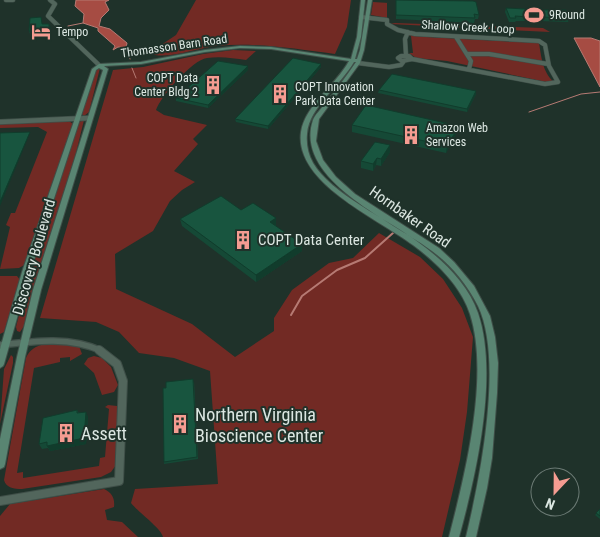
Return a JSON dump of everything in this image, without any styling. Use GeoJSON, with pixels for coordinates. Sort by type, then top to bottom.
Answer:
{"type":"FeatureCollection","features":[{"type":"Feature","properties":{"kind":"main road","name":"Hornbaker Road"},"geometry":{"type":"LineString","coordinates":[[355,61],[364,0]]}},
{"type":"Feature","properties":{"kind":"main road","name":"Hornbaker Road"},"geometry":{"type":"LineString","coordinates":[[370,0],[368,19],[355,61],[310,115],[303,134],[304,146],[310,161],[323,179],[445,257],[474,292],[489,325],[494,357],[491,406],[481,492],[471,537]]}},
{"type":"Feature","properties":{"kind":"main road","name":"Thomasson Barn Road"},"geometry":{"type":"LineString","coordinates":[[99,65],[141,63],[212,50],[240,47],[271,48],[355,61]]}},
{"type":"Feature","properties":{"kind":"main road","name":"Discovery Boulevard"},"geometry":{"type":"LineString","coordinates":[[0,364],[2,345],[26,272],[94,70],[99,65],[106,69],[37,290],[24,342],[0,464]]}},
{"type":"Feature","properties":{"kind":"main road","name":"Hornbaker Road"},"geometry":{"type":"LineString","coordinates":[[364,205],[435,259],[462,291],[474,315],[481,345],[481,384],[471,463],[464,502],[454,537]]}},
{"type":"Feature","properties":{"kind":"street"},"geometry":{"type":"LineString","coordinates":[[6,0],[13,0]]}},
{"type":"Feature","properties":{"kind":"street"},"geometry":{"type":"LineString","coordinates":[[50,0],[55,4],[48,16],[99,65]]}},
{"type":"Feature","properties":{"kind":"street","name":"Shallow Creek Loop"},"geometry":{"type":"LineString","coordinates":[[355,61],[395,66],[412,59],[555,84],[558,80],[548,64],[545,45],[539,41],[456,37],[408,32],[392,28],[387,24],[387,20],[361,18]]}},
{"type":"Feature","properties":{"kind":"street"},"geometry":{"type":"LineString","coordinates":[[404,61],[399,57],[406,55],[405,39],[408,32]]}},
{"type":"Feature","properties":{"kind":"street"},"geometry":{"type":"LineString","coordinates":[[456,37],[471,61],[469,68]]}},
{"type":"Feature","properties":{"kind":"street"},"geometry":{"type":"LineString","coordinates":[[467,54],[490,54],[548,64]]}},
{"type":"Feature","properties":{"kind":"street","name":"Shallow Creek Loop"},"geometry":{"type":"LineString","coordinates":[[406,55],[412,59]]}},
{"type":"Feature","properties":{"kind":"street"},"geometry":{"type":"LineString","coordinates":[[0,122],[90,118]]}},
{"type":"Feature","properties":{"kind":"street"},"geometry":{"type":"LineString","coordinates":[[0,501],[119,481],[124,383],[116,364],[96,348],[80,342],[66,340],[2,345]]}},
{"type":"Feature","properties":{"kind":"shaded area"},"geometry":{"type":"Polygon","coordinates":[[[76,0],[109,0],[105,2],[109,10],[101,18],[99,26],[110,29],[127,43],[126,48],[118,47],[113,50],[115,46],[98,31],[98,28],[83,23],[84,14],[75,6],[76,0]]]}},
{"type":"Feature","properties":{"kind":"shaded area"},"geometry":{"type":"Polygon","coordinates":[[[196,0],[351,0],[347,27],[335,54],[246,45],[208,47],[164,56],[149,53],[176,35],[196,0]]]}},
{"type":"Feature","properties":{"kind":"shaded area"},"geometry":{"type":"Polygon","coordinates":[[[373,2],[389,3],[387,3],[387,18],[371,15],[373,2]]]}},
{"type":"Feature","properties":{"kind":"shaded area"},"geometry":{"type":"Polygon","coordinates":[[[390,24],[543,28],[550,32],[390,24]]]}},
{"type":"Feature","properties":{"kind":"shaded area"},"geometry":{"type":"Polygon","coordinates":[[[412,34],[427,37],[539,43],[541,58],[547,73],[554,82],[546,82],[447,61],[416,58],[409,53],[413,53],[411,36],[408,36],[412,34]]]}},
{"type":"Feature","properties":{"kind":"shaded area"},"geometry":{"type":"Polygon","coordinates":[[[574,38],[591,38],[600,41],[600,87],[574,38]]]}},
{"type":"Feature","properties":{"kind":"shaded area"},"geometry":{"type":"Polygon","coordinates":[[[233,50],[256,51],[246,60],[217,57],[201,60],[193,65],[170,88],[156,110],[164,115],[207,125],[193,139],[198,144],[174,171],[195,182],[170,201],[153,231],[115,254],[116,289],[192,324],[235,357],[274,331],[274,318],[292,290],[329,263],[353,258],[379,233],[420,257],[443,279],[462,308],[473,337],[467,412],[460,460],[442,537],[163,537],[158,529],[131,503],[135,489],[218,484],[210,371],[174,358],[139,353],[119,332],[96,322],[40,318],[113,70],[143,67],[203,54],[233,50]]]}},
{"type":"Feature","properties":{"kind":"shaded area"},"geometry":{"type":"Polygon","coordinates":[[[100,68],[89,112],[84,116],[81,113],[96,70],[100,68]]]}},
{"type":"Feature","properties":{"kind":"shaded area"},"geometry":{"type":"Polygon","coordinates":[[[84,120],[75,157],[24,326],[20,332],[17,331],[16,327],[31,268],[79,122],[84,120]]]}},
{"type":"Feature","properties":{"kind":"shaded area"},"geometry":{"type":"Polygon","coordinates":[[[69,121],[73,124],[26,264],[19,268],[0,269],[10,227],[6,225],[11,213],[15,213],[47,132],[38,127],[0,128],[0,124],[69,121]]]}},
{"type":"Feature","properties":{"kind":"shaded area"},"geometry":{"type":"Polygon","coordinates":[[[0,276],[17,276],[20,280],[4,332],[0,334],[0,276]]]}},
{"type":"Feature","properties":{"kind":"shaded area"},"geometry":{"type":"Polygon","coordinates":[[[63,344],[79,346],[82,354],[70,361],[70,357],[60,358],[60,362],[34,368],[17,473],[23,472],[23,478],[99,466],[100,458],[105,457],[109,409],[105,407],[108,405],[117,406],[120,410],[116,465],[111,472],[101,477],[22,489],[11,488],[4,480],[26,358],[33,349],[41,345],[63,344]]]}},
{"type":"Feature","properties":{"kind":"shaded area"},"geometry":{"type":"Polygon","coordinates":[[[11,355],[13,363],[0,424],[4,369],[11,355]]]}},
{"type":"Feature","properties":{"kind":"shaded area"},"geometry":{"type":"Polygon","coordinates":[[[94,356],[102,358],[111,367],[118,385],[114,392],[102,395],[94,373],[84,364],[88,358],[94,356]]]}},
{"type":"Feature","properties":{"kind":"shaded area"},"geometry":{"type":"Polygon","coordinates":[[[104,489],[111,494],[114,501],[114,507],[105,510],[107,520],[122,522],[138,537],[0,537],[0,516],[10,504],[104,489]]]}},
{"type":"Feature","properties":{"kind":"building"},"geometry":{"type":"Polygon","coordinates":[[[396,0],[473,1],[476,2],[479,15],[474,14],[475,18],[396,15],[396,0]]]}},
{"type":"Feature","properties":{"kind":"building"},"geometry":{"type":"Polygon","coordinates":[[[506,8],[526,9],[529,17],[515,16],[516,18],[510,18],[506,8]]]}},
{"type":"Feature","properties":{"kind":"building"},"geometry":{"type":"Polygon","coordinates":[[[537,10],[566,10],[570,18],[540,17],[537,10]]]}},
{"type":"Feature","properties":{"kind":"building"},"geometry":{"type":"Polygon","coordinates":[[[41,17],[42,24],[49,24],[49,28],[41,29],[41,32],[29,31],[30,18],[41,17]]]}},
{"type":"Feature","properties":{"kind":"building","name":"COPT Innovation Park Data Center"},"geometry":{"type":"Polygon","coordinates":[[[293,58],[321,64],[268,126],[235,119],[293,58]]]}},
{"type":"Feature","properties":{"kind":"building","name":"COPT Data Center Bldg 2"},"geometry":{"type":"Polygon","coordinates":[[[218,61],[248,66],[208,105],[176,98],[218,61]]]}},
{"type":"Feature","properties":{"kind":"building","name":"Amazon Web Services"},"geometry":{"type":"Polygon","coordinates":[[[392,74],[476,91],[467,109],[379,90],[392,74]]]}},
{"type":"Feature","properties":{"kind":"building","name":"Amazon Web Services"},"geometry":{"type":"Polygon","coordinates":[[[366,105],[459,126],[447,146],[352,125],[366,105]]]}},
{"type":"Feature","properties":{"kind":"building"},"geometry":{"type":"Polygon","coordinates":[[[30,132],[0,202],[0,133],[30,132]]]}},
{"type":"Feature","properties":{"kind":"building"},"geometry":{"type":"Polygon","coordinates":[[[375,142],[390,145],[381,159],[377,158],[373,164],[361,161],[375,142]]]}},
{"type":"Feature","properties":{"kind":"building","name":"COPT Data Center"},"geometry":{"type":"Polygon","coordinates":[[[221,196],[241,210],[253,203],[276,218],[270,222],[302,244],[256,275],[180,219],[221,196]]]}},
{"type":"Feature","properties":{"kind":"building","name":"Northern Virginia Bioscience Center"},"geometry":{"type":"Polygon","coordinates":[[[193,379],[197,457],[164,462],[163,388],[166,388],[166,382],[193,379]]]}},
{"type":"Feature","properties":{"kind":"building","name":"Assett"},"geometry":{"type":"Polygon","coordinates":[[[77,410],[77,413],[86,412],[84,438],[47,446],[47,442],[39,444],[43,418],[77,410]]]}},
{"type":"Feature","properties":{"kind":"waterway"},"geometry":{"type":"LineString","coordinates":[[68,26],[83,23]]}},
{"type":"Feature","properties":{"kind":"waterway"},"geometry":{"type":"LineString","coordinates":[[126,48],[130,59]]}},
{"type":"Feature","properties":{"kind":"waterway"},"geometry":{"type":"LineString","coordinates":[[132,68],[136,78]]}},
{"type":"Feature","properties":{"kind":"waterway"},"geometry":{"type":"LineString","coordinates":[[529,112],[581,94],[600,92]]}},
{"type":"Feature","properties":{"kind":"waterway"},"geometry":{"type":"LineString","coordinates":[[291,315],[302,296],[337,270],[365,258],[393,233]]}},
{"type":"Feature","properties":{"kind":"place","name":"9Round"},"geometry":{"type":"Point","coordinates":[534,15]}},
{"type":"Feature","properties":{"kind":"place","name":"Tempo"},"geometry":{"type":"Point","coordinates":[41,32]}},
{"type":"Feature","properties":{"kind":"place","name":"COPT Data Center Bldg 2"},"geometry":{"type":"Point","coordinates":[213,85]}},
{"type":"Feature","properties":{"kind":"place","name":"COPT Innovation Park Data Center"},"geometry":{"type":"Point","coordinates":[280,94]}},
{"type":"Feature","properties":{"kind":"place","name":"Amazon Web Services"},"geometry":{"type":"Point","coordinates":[411,135]}},
{"type":"Feature","properties":{"kind":"place","name":"COPT Data Center"},"geometry":{"type":"Point","coordinates":[243,240]}},
{"type":"Feature","properties":{"kind":"place","name":"Northern Virginia Bioscience Center"},"geometry":{"type":"Point","coordinates":[180,424]}},
{"type":"Feature","properties":{"kind":"place","name":"Assett"},"geometry":{"type":"Point","coordinates":[66,433]}}]}
